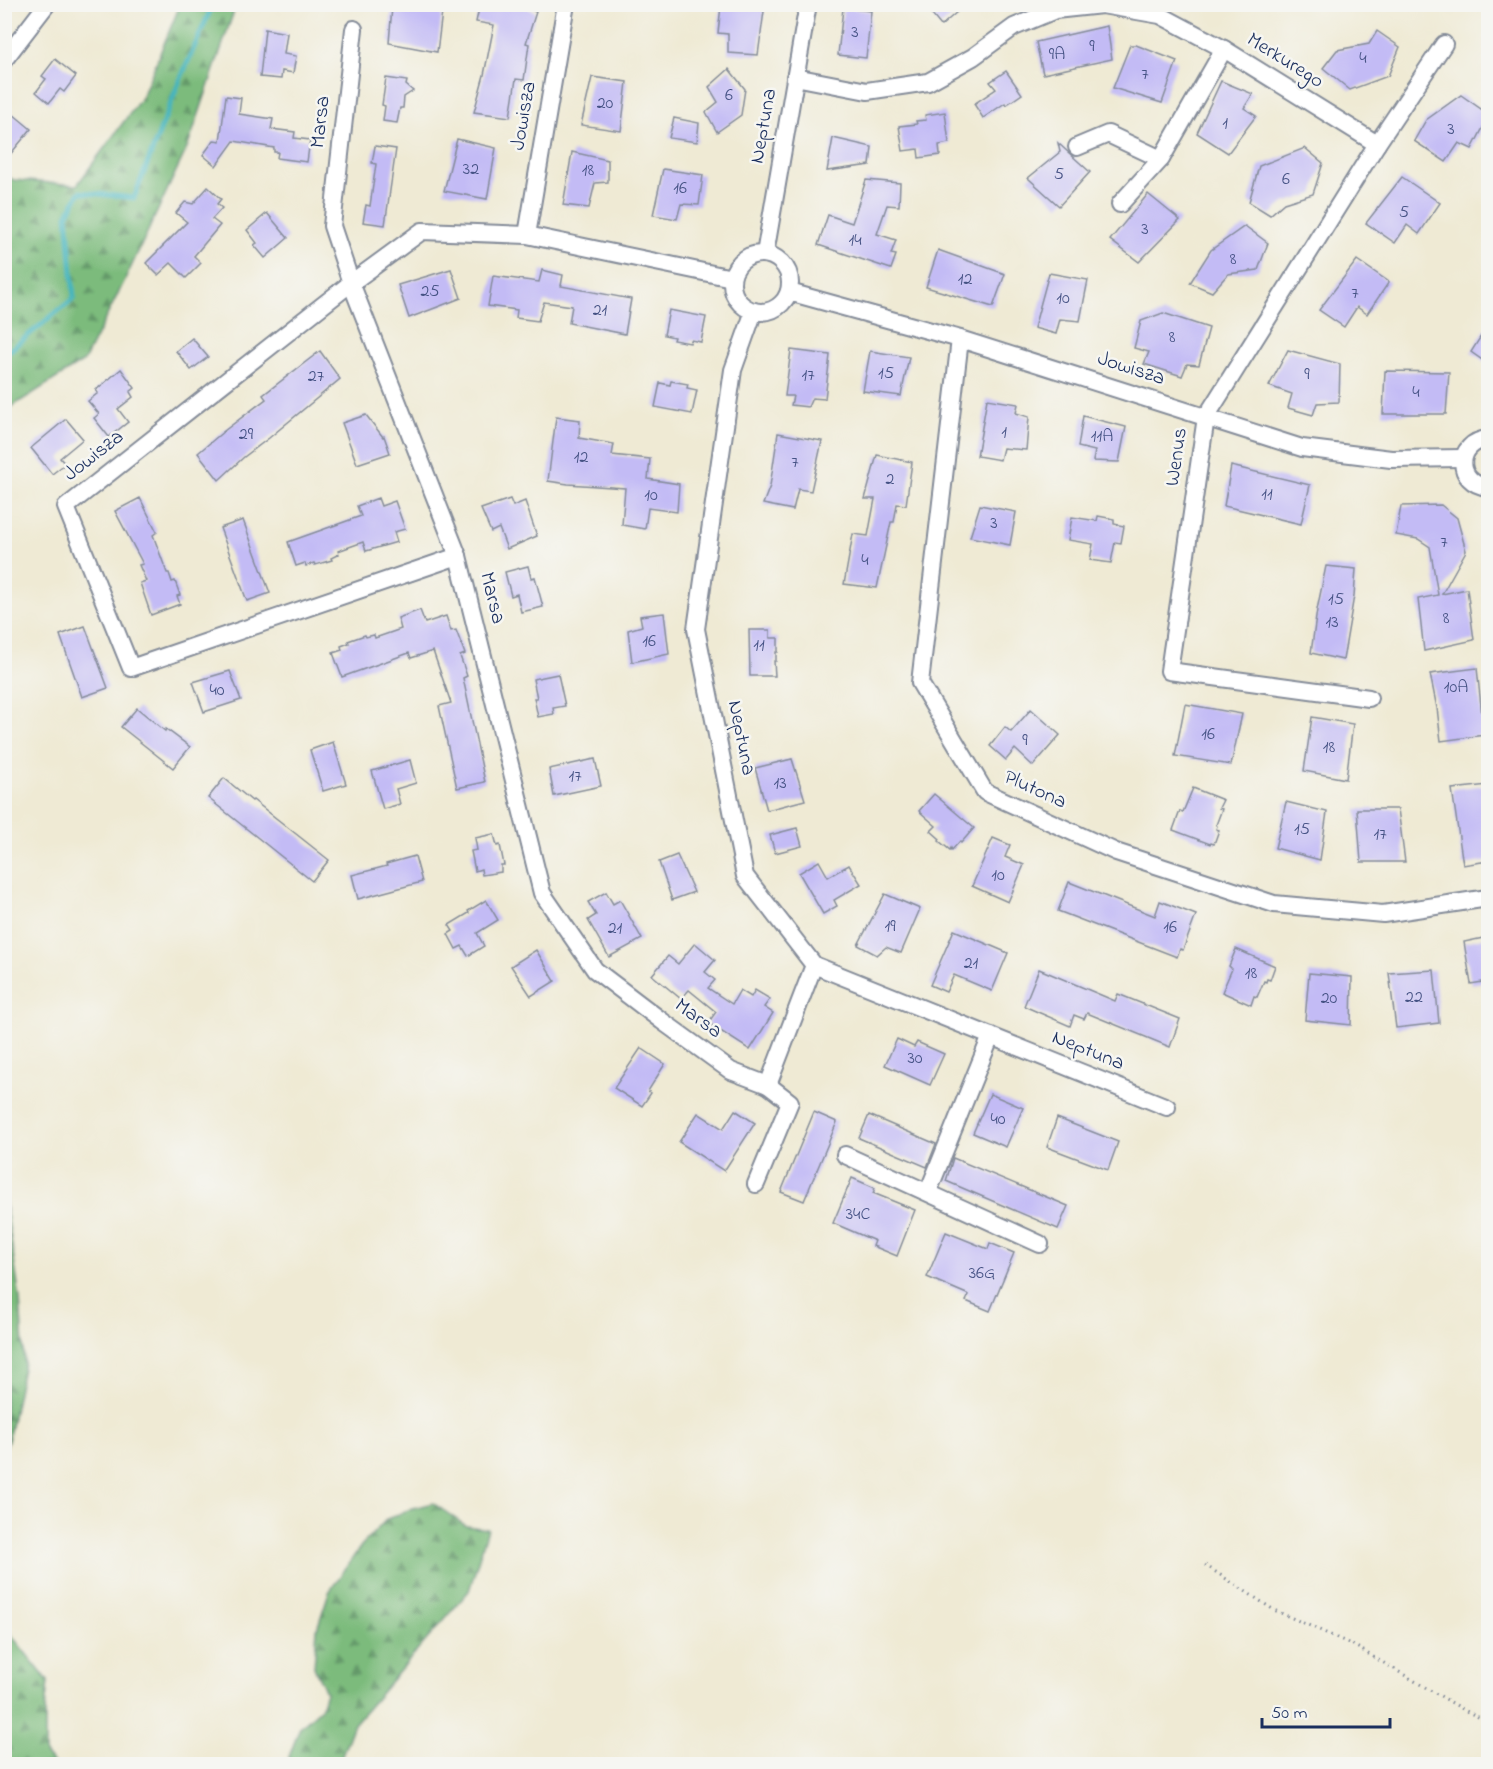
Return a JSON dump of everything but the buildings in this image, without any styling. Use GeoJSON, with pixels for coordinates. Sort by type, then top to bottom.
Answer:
{"type":"FeatureCollection","features":[{"type":"Feature","properties":{"kind":"street"},"geometry":{"type":"LineString","coordinates":[[4,60],[47,4]]}},
{"type":"Feature","properties":{"kind":"street","name":"Jowisza"},"geometry":{"type":"LineString","coordinates":[[527,235],[566,4]]}},
{"type":"Feature","properties":{"kind":"street","name":"Neptuna"},"geometry":{"type":"LineString","coordinates":[[765,254],[808,4]]}},
{"type":"Feature","properties":{"kind":"street","name":"Merkurego"},"geometry":{"type":"LineString","coordinates":[[795,77],[867,91],[928,82],[973,57],[1014,27],[1055,10],[1102,5],[1160,15],[1224,49],[1377,144]]}},
{"type":"Feature","properties":{"kind":"street","name":"Marsa"},"geometry":{"type":"LineString","coordinates":[[354,29],[332,226],[351,283],[458,556],[542,893],[595,970],[731,1071],[768,1084],[790,1102],[756,1184]]}},
{"type":"Feature","properties":{"kind":"street","name":"Wenus"},"geometry":{"type":"LineString","coordinates":[[1369,698],[1169,671],[1206,417],[1377,144],[1444,44]]}},
{"type":"Feature","properties":{"kind":"street"},"geometry":{"type":"LineString","coordinates":[[1120,204],[1161,159],[1224,49]]}},
{"type":"Feature","properties":{"kind":"street"},"geometry":{"type":"LineString","coordinates":[[1077,147],[1108,135],[1161,159]]}},
{"type":"Feature","properties":{"kind":"street","name":"Jowisza"},"geometry":{"type":"LineString","coordinates":[[458,556],[131,668],[66,507],[351,283],[422,231],[527,235],[732,279]]}},
{"type":"Feature","properties":{"kind":"street"},"geometry":{"type":"LineString","coordinates":[[765,254],[777,258],[786,268],[790,280],[789,292],[784,302],[775,309],[765,312],[754,311],[741,305],[734,293],[732,279],[736,268],[744,260],[754,255],[765,254]]}},
{"type":"Feature","properties":{"kind":"street","name":"Jowisza"},"geometry":{"type":"LineString","coordinates":[[789,292],[960,339],[1302,448],[1391,459],[1463,458]]}},
{"type":"Feature","properties":{"kind":"street","name":"Neptuna"},"geometry":{"type":"LineString","coordinates":[[754,311],[733,370],[696,629],[745,876],[814,965],[1167,1107]]}},
{"type":"Feature","properties":{"kind":"street","name":"Plutona"},"geometry":{"type":"LineString","coordinates":[[960,339],[920,683],[985,792],[1116,852],[1274,904],[1383,914],[1488,898]]}},
{"type":"Feature","properties":{"kind":"street"},"geometry":{"type":"LineString","coordinates":[[1488,439],[1472,444],[1463,458],[1463,468],[1467,476],[1472,482],[1488,489]]}},
{"type":"Feature","properties":{"kind":"street"},"geometry":{"type":"LineString","coordinates":[[768,1084],[814,965]]}},
{"type":"Feature","properties":{"kind":"street"},"geometry":{"type":"LineString","coordinates":[[928,1192],[991,1036]]}},
{"type":"Feature","properties":{"kind":"street"},"geometry":{"type":"LineString","coordinates":[[845,1155],[1040,1244]]}},
{"type":"Feature","properties":{"kind":"path"},"geometry":{"type":"LineString","coordinates":[[1205,1565],[1274,1610],[1353,1645],[1488,1722]]}},
{"type":"Feature","properties":{"kind":"green space"},"geometry":{"type":"Polygon","coordinates":[[[180,5],[236,5],[188,146],[84,361],[5,411],[5,176],[14,180],[77,185],[142,97],[180,5]]]}},
{"type":"Feature","properties":{"kind":"green space"},"geometry":{"type":"Polygon","coordinates":[[[4,1193],[20,1299],[24,1363],[5,1450],[4,1193]]]}},
{"type":"Feature","properties":{"kind":"green space"},"geometry":{"type":"Polygon","coordinates":[[[433,1503],[466,1526],[488,1529],[469,1591],[354,1724],[339,1764],[289,1764],[289,1757],[300,1727],[321,1708],[326,1692],[314,1667],[317,1629],[329,1592],[361,1546],[387,1519],[413,1508],[433,1503]]]}},
{"type":"Feature","properties":{"kind":"green space"},"geometry":{"type":"Polygon","coordinates":[[[4,1626],[48,1681],[45,1754],[54,1764],[14,1764],[5,1756],[4,1626]]]}},
{"type":"Feature","properties":{"kind":"waterway"},"geometry":{"type":"LineString","coordinates":[[4,355],[74,298],[67,215],[80,192],[134,198],[177,87],[213,4]]}}]}
